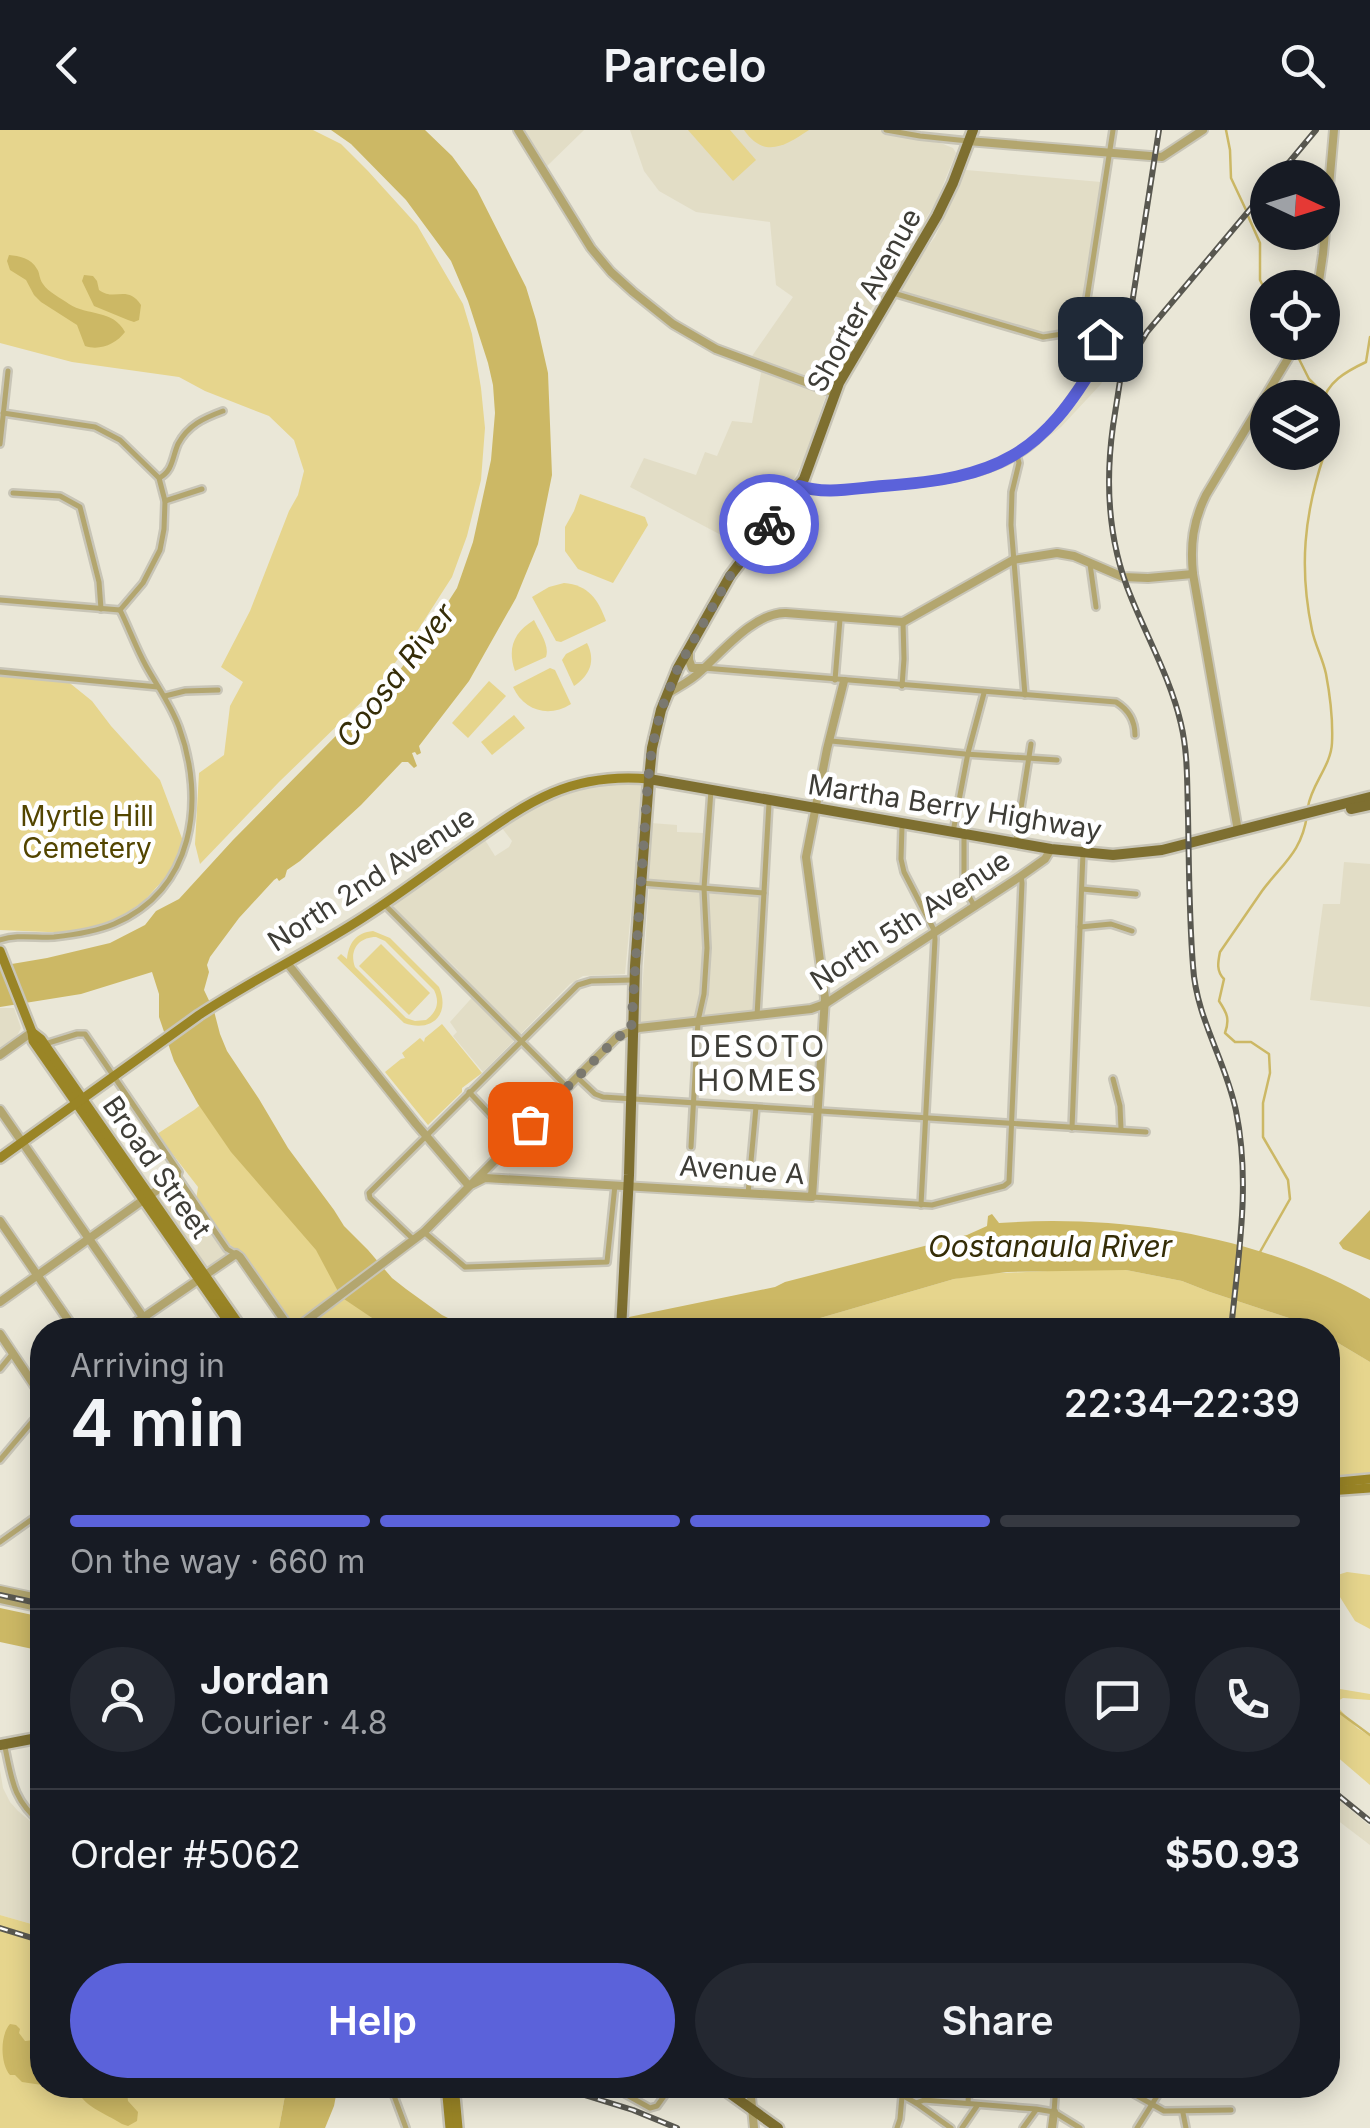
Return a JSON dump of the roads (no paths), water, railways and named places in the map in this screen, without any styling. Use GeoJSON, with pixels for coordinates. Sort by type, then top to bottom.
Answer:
{"type":"FeatureCollection","features":[{"type":"Feature","properties":{"kind":"main road","name":"Shorter Avenue"},"geometry":{"type":"LineString","coordinates":[[622,1318],[631,1031],[648,780],[666,694],[737,566],[799,486],[818,446],[835,392],[945,199],[971,136]]}},
{"type":"Feature","properties":{"kind":"main road","name":"Martha Berry Highway"},"geometry":{"type":"LineString","coordinates":[[648,780],[1084,854],[1162,850],[1315,811],[1346,811],[1370,801]]}},
{"type":"Feature","properties":{"kind":"main road","name":"North 2nd Avenue"},"geometry":{"type":"LineString","coordinates":[[0,1158],[227,997],[356,923],[523,806],[593,781],[648,780]]}},
{"type":"Feature","properties":{"kind":"main road"},"geometry":{"type":"LineString","coordinates":[[646,815],[658,790],[681,785]]}},
{"type":"Feature","properties":{"kind":"main road","name":"Broad Street"},"geometry":{"type":"LineString","coordinates":[[0,951],[32,1032],[44,1044],[227,1318]]}},
{"type":"Feature","properties":{"kind":"main road","name":"Broad Street"},"geometry":{"type":"LineString","coordinates":[[32,1032],[33,1041],[80,1101]]}},
{"type":"Feature","properties":{"kind":"main road","name":"Broad Street"},"geometry":{"type":"LineString","coordinates":[[201,1276],[234,1318]]}},
{"type":"Feature","properties":{"kind":"main road"},"geometry":{"type":"LineString","coordinates":[[1340,1482],[1370,1479]]}},
{"type":"Feature","properties":{"kind":"main road"},"geometry":{"type":"LineString","coordinates":[[1340,1490],[1370,1488]]}},
{"type":"Feature","properties":{"kind":"main road"},"geometry":{"type":"LineString","coordinates":[[2,1740],[30,1738]]}},
{"type":"Feature","properties":{"kind":"main road"},"geometry":{"type":"LineString","coordinates":[[447,2098],[450,2128]]}},
{"type":"Feature","properties":{"kind":"main road"},"geometry":{"type":"LineString","coordinates":[[455,2098],[458,2128]]}},
{"type":"Feature","properties":{"kind":"main road"},"geometry":{"type":"LineString","coordinates":[[736,2098],[778,2128]]}},
{"type":"Feature","properties":{"kind":"street"},"geometry":{"type":"LineString","coordinates":[[518,130],[601,262],[634,292],[673,324],[716,349],[835,392]]}},
{"type":"Feature","properties":{"kind":"street"},"geometry":{"type":"LineString","coordinates":[[886,130],[1154,156],[1164,156],[1190,134],[1203,130]]}},
{"type":"Feature","properties":{"kind":"street"},"geometry":{"type":"LineString","coordinates":[[1084,321],[1114,130]]}},
{"type":"Feature","properties":{"kind":"street"},"geometry":{"type":"LineString","coordinates":[[1321,270],[1334,130]]}},
{"type":"Feature","properties":{"kind":"street"},"geometry":{"type":"LineString","coordinates":[[890,292],[1044,337],[1062,334],[1084,321]]}},
{"type":"Feature","properties":{"kind":"street"},"geometry":{"type":"LineString","coordinates":[[799,486],[832,490],[940,481],[994,466],[1017,455],[1048,429],[1100,355],[1100,339],[1084,321]]}},
{"type":"Feature","properties":{"kind":"street"},"geometry":{"type":"LineString","coordinates":[[1238,831],[1193,574],[1192,541],[1202,502],[1287,360]]}},
{"type":"Feature","properties":{"kind":"street"},"geometry":{"type":"LineString","coordinates":[[0,444],[3,386],[8,371]]}},
{"type":"Feature","properties":{"kind":"street"},"geometry":{"type":"LineString","coordinates":[[159,478],[168,472],[188,430],[223,411]]}},
{"type":"Feature","properties":{"kind":"street"},"geometry":{"type":"LineString","coordinates":[[3,413],[95,427],[120,440],[159,478],[165,501],[160,550],[143,583],[120,610]]}},
{"type":"Feature","properties":{"kind":"street"},"geometry":{"type":"LineString","coordinates":[[1017,455],[1011,511],[1024,696]]}},
{"type":"Feature","properties":{"kind":"street"},"geometry":{"type":"LineString","coordinates":[[165,501],[202,489]]}},
{"type":"Feature","properties":{"kind":"street"},"geometry":{"type":"LineString","coordinates":[[13,492],[60,496],[80,506],[100,582],[101,609]]}},
{"type":"Feature","properties":{"kind":"street"},"geometry":{"type":"LineString","coordinates":[[666,694],[688,682],[772,613],[903,622],[1013,560],[1062,553],[1116,576],[1134,579],[1193,574]]}},
{"type":"Feature","properties":{"kind":"street"},"geometry":{"type":"LineString","coordinates":[[1090,564],[1096,606]]}},
{"type":"Feature","properties":{"kind":"street"},"geometry":{"type":"LineString","coordinates":[[0,600],[120,610]]}},
{"type":"Feature","properties":{"kind":"street"},"geometry":{"type":"LineString","coordinates":[[0,940],[66,935],[111,925],[158,894],[174,874],[186,845],[192,786],[185,746],[178,724],[120,610]]}},
{"type":"Feature","properties":{"kind":"street"},"geometry":{"type":"LineString","coordinates":[[812,1197],[825,1004],[806,863],[840,680],[840,618]]}},
{"type":"Feature","properties":{"kind":"street"},"geometry":{"type":"LineString","coordinates":[[902,686],[903,622]]}},
{"type":"Feature","properties":{"kind":"street"},"geometry":{"type":"LineString","coordinates":[[689,650],[692,668],[1116,702],[1134,721],[1135,735]]}},
{"type":"Feature","properties":{"kind":"street"},"geometry":{"type":"LineString","coordinates":[[0,672],[158,686]]}},
{"type":"Feature","properties":{"kind":"street"},"geometry":{"type":"LineString","coordinates":[[164,696],[218,690]]}},
{"type":"Feature","properties":{"kind":"street"},"geometry":{"type":"LineString","coordinates":[[974,907],[964,888],[958,833],[968,753],[984,693]]}},
{"type":"Feature","properties":{"kind":"street"},"geometry":{"type":"LineString","coordinates":[[830,740],[1057,760]]}},
{"type":"Feature","properties":{"kind":"street"},"geometry":{"type":"LineString","coordinates":[[1015,843],[1031,744]]}},
{"type":"Feature","properties":{"kind":"street"},"geometry":{"type":"LineString","coordinates":[[691,1147],[698,1021],[708,948],[704,888],[711,790]]}},
{"type":"Feature","properties":{"kind":"street"},"geometry":{"type":"LineString","coordinates":[[758,1016],[769,800]]}},
{"type":"Feature","properties":{"kind":"street"},"geometry":{"type":"LineString","coordinates":[[903,823],[904,872],[934,934],[921,1205]]}},
{"type":"Feature","properties":{"kind":"street","name":"North 5th Avenue"},"geometry":{"type":"LineString","coordinates":[[309,1318],[424,1232],[618,1037],[639,1028],[811,1010],[825,1004],[1021,876],[1045,859],[1051,849]]}},
{"type":"Feature","properties":{"kind":"street"},"geometry":{"type":"LineString","coordinates":[[1072,1128],[1084,854]]}},
{"type":"Feature","properties":{"kind":"street"},"geometry":{"type":"LineString","coordinates":[[1012,1124],[1021,876]]}},
{"type":"Feature","properties":{"kind":"street"},"geometry":{"type":"LineString","coordinates":[[641,883],[764,893]]}},
{"type":"Feature","properties":{"kind":"street"},"geometry":{"type":"LineString","coordinates":[[1082,890],[1136,894]]}},
{"type":"Feature","properties":{"kind":"street"},"geometry":{"type":"LineString","coordinates":[[384,904],[567,1087]]}},
{"type":"Feature","properties":{"kind":"street"},"geometry":{"type":"LineString","coordinates":[[1080,927],[1111,924],[1132,930]]}},
{"type":"Feature","properties":{"kind":"street"},"geometry":{"type":"LineString","coordinates":[[287,963],[469,1186]]}},
{"type":"Feature","properties":{"kind":"street"},"geometry":{"type":"LineString","coordinates":[[414,1240],[368,1195],[578,985],[591,980],[634,980]]}},
{"type":"Feature","properties":{"kind":"street"},"geometry":{"type":"LineString","coordinates":[[0,1055],[32,1032]]}},
{"type":"Feature","properties":{"kind":"street"},"geometry":{"type":"LineString","coordinates":[[44,1044],[84,1033],[228,1250],[240,1257],[283,1318]]}},
{"type":"Feature","properties":{"kind":"street"},"geometry":{"type":"LineString","coordinates":[[577,1077],[596,1096],[630,1100],[1146,1132]]}},
{"type":"Feature","properties":{"kind":"street"},"geometry":{"type":"LineString","coordinates":[[1112,1079],[1122,1131]]}},
{"type":"Feature","properties":{"kind":"street"},"geometry":{"type":"LineString","coordinates":[[468,1092],[514,1140]]}},
{"type":"Feature","properties":{"kind":"street"},"geometry":{"type":"LineString","coordinates":[[748,1194],[756,1107]]}},
{"type":"Feature","properties":{"kind":"street"},"geometry":{"type":"LineString","coordinates":[[0,1110],[143,1317],[236,1254]]}},
{"type":"Feature","properties":{"kind":"street","name":"Avenue A"},"geometry":{"type":"LineString","coordinates":[[469,1186],[486,1178],[921,1205],[946,1202],[1009,1182],[1012,1124]]}},
{"type":"Feature","properties":{"kind":"street"},"geometry":{"type":"LineString","coordinates":[[0,1302],[178,1174]]}},
{"type":"Feature","properties":{"kind":"street"},"geometry":{"type":"LineString","coordinates":[[424,1232],[465,1267],[608,1262],[615,1185]]}},
{"type":"Feature","properties":{"kind":"street"},"geometry":{"type":"LineString","coordinates":[[0,1222],[67,1318]]}},
{"type":"Feature","properties":{"kind":"street"},"geometry":{"type":"LineString","coordinates":[[0,1334],[30,1379]]}},
{"type":"Feature","properties":{"kind":"street"},"geometry":{"type":"LineString","coordinates":[[0,1370],[13,1353]]}},
{"type":"Feature","properties":{"kind":"street"},"geometry":{"type":"LineString","coordinates":[[0,1460],[30,1424]]}},
{"type":"Feature","properties":{"kind":"street"},"geometry":{"type":"LineString","coordinates":[[0,1542],[30,1521]]}},
{"type":"Feature","properties":{"kind":"street"},"geometry":{"type":"LineString","coordinates":[[0,1590],[30,1596]]}},
{"type":"Feature","properties":{"kind":"street"},"geometry":{"type":"LineString","coordinates":[[0,1599],[30,1605]]}},
{"type":"Feature","properties":{"kind":"street"},"geometry":{"type":"LineString","coordinates":[[2,1740],[10,1778],[30,1814]]}},
{"type":"Feature","properties":{"kind":"street"},"geometry":{"type":"LineString","coordinates":[[395,2098],[406,2128]]}},
{"type":"Feature","properties":{"kind":"street"},"geometry":{"type":"LineString","coordinates":[[633,2098],[652,2108],[661,2098]]}},
{"type":"Feature","properties":{"kind":"street"},"geometry":{"type":"LineString","coordinates":[[751,2098],[754,2128]]}},
{"type":"Feature","properties":{"kind":"street"},"geometry":{"type":"LineString","coordinates":[[897,2128],[903,2098]]}},
{"type":"Feature","properties":{"kind":"street"},"geometry":{"type":"LineString","coordinates":[[907,2098],[951,2128]]}},
{"type":"Feature","properties":{"kind":"street"},"geometry":{"type":"LineString","coordinates":[[968,2098],[968,2103]]}},
{"type":"Feature","properties":{"kind":"street"},"geometry":{"type":"LineString","coordinates":[[1052,2128],[1055,2098]]}},
{"type":"Feature","properties":{"kind":"street"},"geometry":{"type":"LineString","coordinates":[[1140,2098],[1164,2111],[1232,2110]]}},
{"type":"Feature","properties":{"kind":"street"},"geometry":{"type":"LineString","coordinates":[[1138,2128],[1156,2098]]}},
{"type":"Feature","properties":{"kind":"street"},"geometry":{"type":"LineString","coordinates":[[916,2103],[924,2100],[1054,2112],[1080,2128]]}},
{"type":"Feature","properties":{"kind":"street"},"geometry":{"type":"LineString","coordinates":[[962,2128],[978,2104]]}},
{"type":"Feature","properties":{"kind":"street"},"geometry":{"type":"LineString","coordinates":[[1023,2128],[1036,2110]]}},
{"type":"Feature","properties":{"kind":"street"},"geometry":{"type":"LineString","coordinates":[[1181,2112],[1186,2128]]}},
{"type":"Feature","properties":{"kind":"water"},"geometry":{"type":"Polygon","coordinates":[[[331,130],[425,130],[452,156],[477,190],[526,287],[536,320],[548,373],[552,475],[538,544],[516,598],[469,681],[419,746],[421,753],[412,753],[417,766],[402,762],[361,805],[287,870],[285,877],[274,880],[210,957],[204,990],[227,1051],[288,1148],[344,1226],[392,1278],[448,1318],[372,1318],[341,1297],[316,1250],[231,1152],[198,1104],[174,1061],[159,1017],[159,994],[152,972],[81,994],[0,1007],[0,966],[110,943],[145,925],[156,911],[179,899],[396,675],[457,588],[473,542],[491,460],[495,413],[488,363],[451,261],[406,200],[351,144],[331,130]]]}},
{"type":"Feature","properties":{"kind":"water"},"geometry":{"type":"Polygon","coordinates":[[[9,255],[32,262],[43,284],[55,295],[76,308],[107,316],[125,332],[107,345],[85,346],[77,325],[41,302],[26,280],[10,270],[9,255]]]}},
{"type":"Feature","properties":{"kind":"water"},"geometry":{"type":"Polygon","coordinates":[[[84,275],[93,276],[99,290],[105,293],[126,294],[136,299],[141,305],[139,320],[134,322],[94,306],[82,281],[84,275]]]}},
{"type":"Feature","properties":{"kind":"water"},"geometry":{"type":"Polygon","coordinates":[[[1370,1210],[1370,1260],[1343,1249],[1339,1243],[1370,1210]]]}},
{"type":"Feature","properties":{"kind":"water","name":"Oostanaula River"},"geometry":{"type":"Polygon","coordinates":[[[992,1214],[999,1223],[1143,1226],[1238,1245],[1284,1259],[1370,1299],[1370,1362],[1340,1344],[1340,1318],[1289,1318],[1182,1281],[1126,1270],[1007,1272],[954,1279],[820,1318],[626,1318],[775,1287],[967,1235],[987,1226],[992,1214]]]}},
{"type":"Feature","properties":{"kind":"water"},"geometry":{"type":"Polygon","coordinates":[[[0,1608],[30,1614],[30,1648],[0,1642],[0,1608]]]}},
{"type":"Feature","properties":{"kind":"water"},"geometry":{"type":"Polygon","coordinates":[[[10,2024],[16,2025],[25,2041],[30,2040],[30,2083],[7,2070],[3,2042],[10,2024]]]}},
{"type":"Feature","properties":{"kind":"water"},"geometry":{"type":"Polygon","coordinates":[[[82,2098],[128,2098],[138,2112],[137,2121],[128,2126],[122,2124],[82,2098]]]}},
{"type":"Feature","properties":{"kind":"water"},"geometry":{"type":"Polygon","coordinates":[[[285,2098],[336,2098],[325,2128],[279,2128],[285,2098]]]}},
{"type":"Feature","properties":{"kind":"waterway"},"geometry":{"type":"LineString","coordinates":[[1226,130],[1231,178],[1246,210]]}},
{"type":"Feature","properties":{"kind":"waterway"},"geometry":{"type":"LineString","coordinates":[[1248,216],[1260,243],[1260,270]]}},
{"type":"Feature","properties":{"kind":"waterway"},"geometry":{"type":"LineString","coordinates":[[1337,380],[1366,362],[1370,337]]}},
{"type":"Feature","properties":{"kind":"waterway"},"geometry":{"type":"LineString","coordinates":[[1300,360],[1310,380]]}},
{"type":"Feature","properties":{"kind":"waterway"},"geometry":{"type":"LineString","coordinates":[[1308,807],[1332,743],[1329,691],[1312,630],[1305,563],[1308,520],[1320,470]]}},
{"type":"Feature","properties":{"kind":"waterway"},"geometry":{"type":"LineString","coordinates":[[1260,1252],[1290,1199],[1288,1180],[1263,1137],[1269,1054],[1251,1042],[1235,1042],[1225,1033],[1227,1016],[1219,1001],[1224,979],[1218,963],[1220,952],[1296,848],[1307,815]]}},
{"type":"Feature","properties":{"kind":"waterway"},"geometry":{"type":"LineString","coordinates":[[1340,1713],[1370,1735]]}},
{"type":"Feature","properties":{"kind":"railway"},"geometry":{"type":"LineString","coordinates":[[1159,130],[1113,426],[1110,513],[1123,576],[1159,660],[1183,735],[1195,985],[1236,1111],[1243,1166],[1232,1318]]}},
{"type":"Feature","properties":{"kind":"railway"},"geometry":{"type":"LineString","coordinates":[[1291,160],[1316,130]]}},
{"type":"Feature","properties":{"kind":"railway"},"geometry":{"type":"LineString","coordinates":[[1128,364],[1147,332],[1250,209]]}},
{"type":"Feature","properties":{"kind":"railway"},"geometry":{"type":"LineString","coordinates":[[0,1595],[30,1601]]}},
{"type":"Feature","properties":{"kind":"railway"},"geometry":{"type":"LineString","coordinates":[[1340,1797],[1370,1821]]}},
{"type":"Feature","properties":{"kind":"railway"},"geometry":{"type":"LineString","coordinates":[[0,1928],[30,1937]]}},
{"type":"Feature","properties":{"kind":"railway"},"geometry":{"type":"LineString","coordinates":[[594,2098],[677,2128]]}},
{"type":"Feature","properties":{"kind":"district","name":"DESOTO HOMES"},"geometry":{"type":"Point","coordinates":[758,1063]}},
{"type":"Feature","properties":{"kind":"water label","name":"Coosa River"},"geometry":{"type":"Point","coordinates":[395,675]}},
{"type":"Feature","properties":{"kind":"park label","name":"Myrtle Hill Cemetery"},"geometry":{"type":"Point","coordinates":[87,832]}}]}
